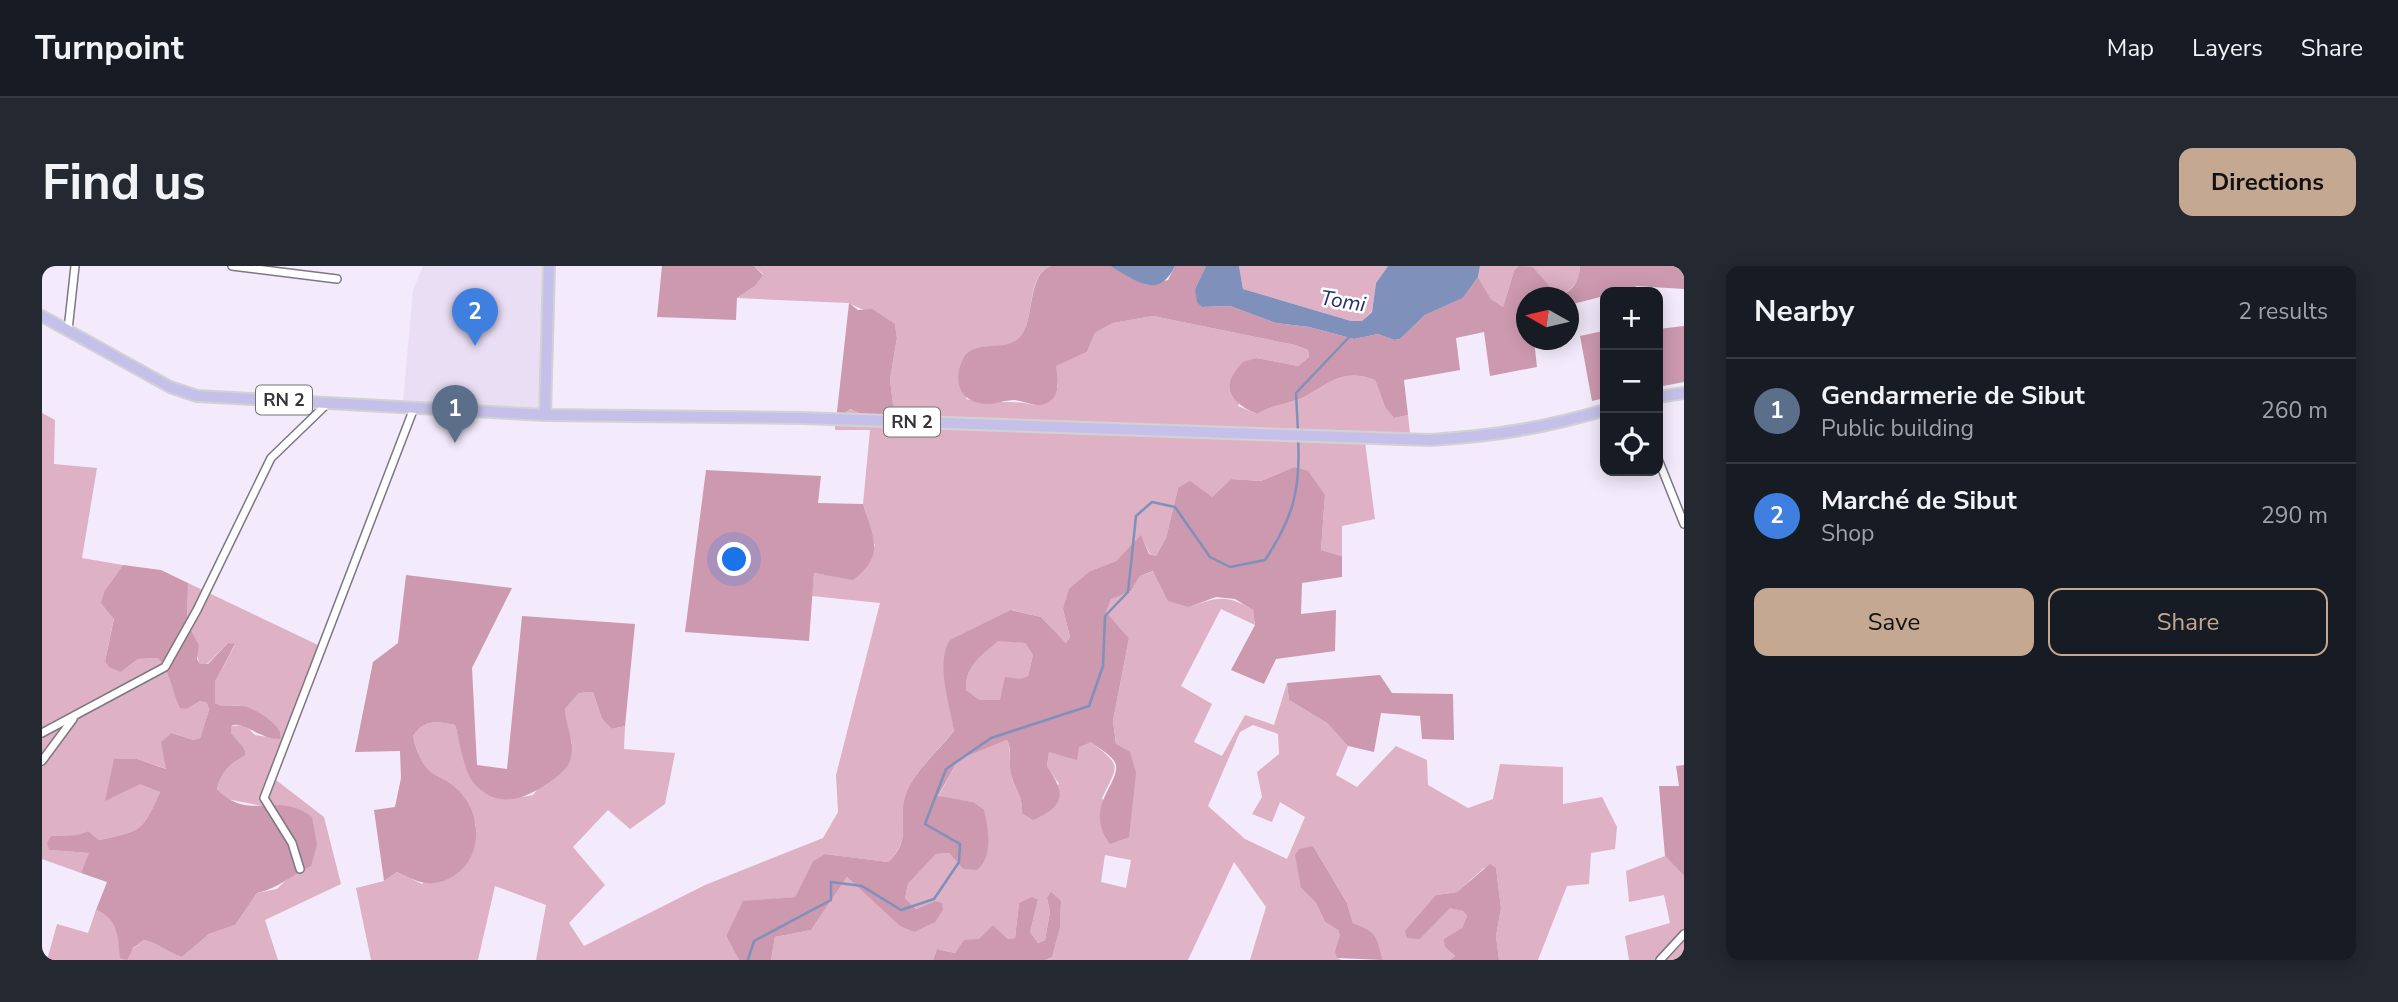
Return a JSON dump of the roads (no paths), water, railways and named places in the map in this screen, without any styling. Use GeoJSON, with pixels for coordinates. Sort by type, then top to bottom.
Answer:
{"type":"FeatureCollection","features":[{"type":"Feature","properties":{"kind":"main road"},"geometry":{"type":"LineString","coordinates":[[545,415],[549,266]]}},
{"type":"Feature","properties":{"kind":"main road","name":"RN 2"},"geometry":{"type":"LineString","coordinates":[[42,316],[170,387],[197,396],[545,415],[802,418],[1279,437],[1430,440],[1491,436],[1548,427],[1600,411]]}},
{"type":"Feature","properties":{"kind":"main road"},"geometry":{"type":"LineString","coordinates":[[1663,396],[1684,393]]}},
{"type":"Feature","properties":{"kind":"street"},"geometry":{"type":"LineString","coordinates":[[68,330],[75,266]]}},
{"type":"Feature","properties":{"kind":"street"},"geometry":{"type":"LineString","coordinates":[[232,266],[337,279]]}},
{"type":"Feature","properties":{"kind":"street"},"geometry":{"type":"LineString","coordinates":[[42,733],[164,667],[197,610],[271,458],[330,402]]}},
{"type":"Feature","properties":{"kind":"street"},"geometry":{"type":"LineString","coordinates":[[300,869],[292,843],[264,799],[414,408]]}},
{"type":"Feature","properties":{"kind":"street"},"geometry":{"type":"LineString","coordinates":[[1663,472],[1684,524]]}},
{"type":"Feature","properties":{"kind":"street"},"geometry":{"type":"LineString","coordinates":[[42,761],[69,723],[92,704]]}},
{"type":"Feature","properties":{"kind":"street"},"geometry":{"type":"LineString","coordinates":[[1660,960],[1684,934]]}},
{"type":"Feature","properties":{"kind":"water"},"geometry":{"type":"Polygon","coordinates":[[[1110,266],[1175,266],[1168,277],[1154,285],[1138,281],[1110,266]]]}},
{"type":"Feature","properties":{"kind":"water"},"geometry":{"type":"Polygon","coordinates":[[[1206,266],[1239,266],[1243,289],[1351,321],[1362,321],[1372,312],[1376,283],[1388,266],[1480,266],[1478,277],[1463,298],[1425,315],[1400,339],[1394,340],[1378,334],[1354,339],[1309,327],[1276,323],[1230,306],[1202,307],[1197,302],[1195,289],[1206,266]]]}},
{"type":"Feature","properties":{"kind":"waterway"},"geometry":{"type":"LineString","coordinates":[[1298,432],[1296,393],[1351,335]]}},
{"type":"Feature","properties":{"kind":"waterway"},"geometry":{"type":"LineString","coordinates":[[748,960],[754,941],[831,900],[831,882],[862,886],[901,910],[934,899],[959,862],[960,844],[925,824],[946,769],[991,738],[1089,706],[1103,666],[1105,616],[1128,592],[1136,516],[1152,502],[1175,507],[1210,557],[1230,567],[1265,560],[1275,545],[1293,502],[1298,473],[1298,438]]}},
{"type":"Feature","properties":{"kind":"place","name":"Marché de Sibut"},"geometry":{"type":"Point","coordinates":[475,346]}},
{"type":"Feature","properties":{"kind":"place","name":"Gendarmerie de Sibut"},"geometry":{"type":"Point","coordinates":[455,443]}},
{"type":"Feature","properties":{"kind":"water label","name":"Tomi"},"geometry":{"type":"Point","coordinates":[1343,301]}}]}
